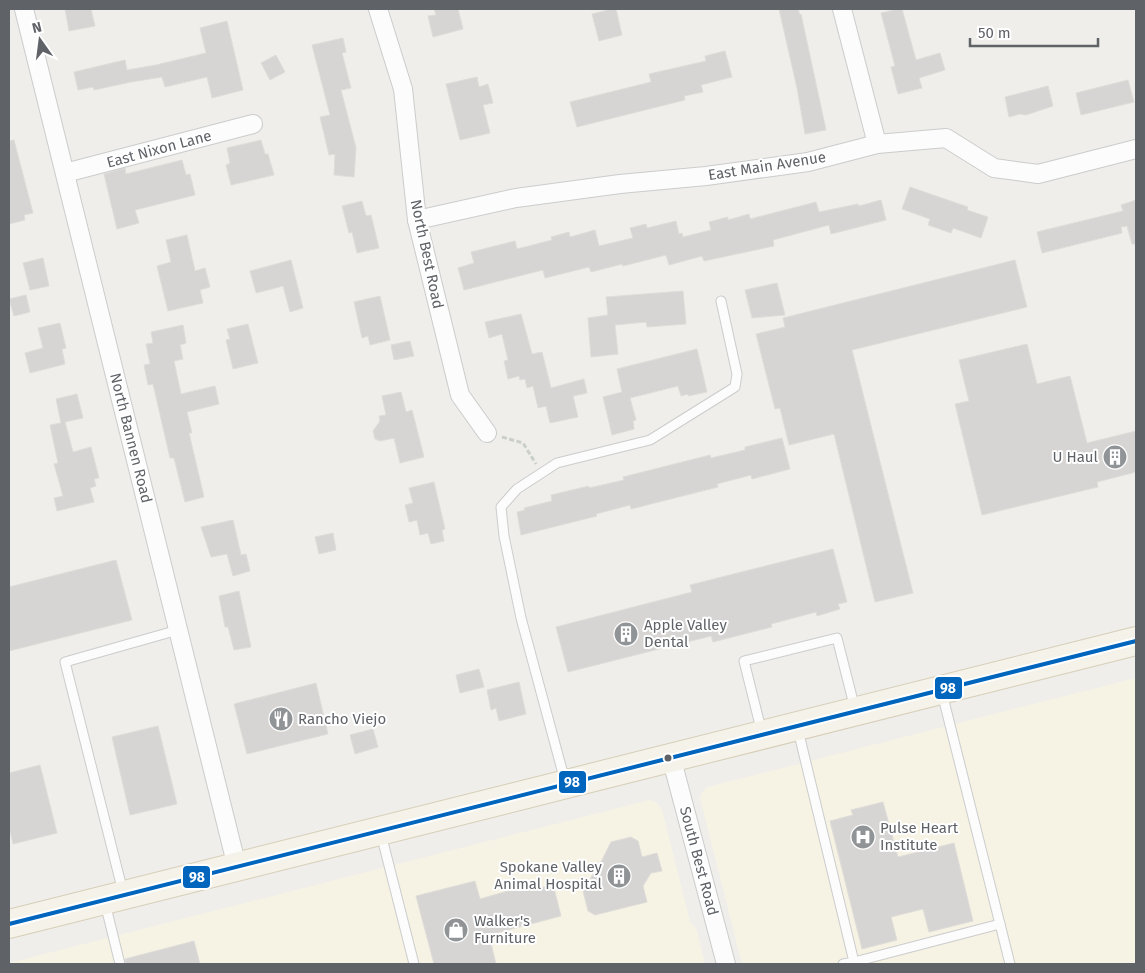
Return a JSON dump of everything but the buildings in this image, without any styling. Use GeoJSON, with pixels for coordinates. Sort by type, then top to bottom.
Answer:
{"type":"FeatureCollection","features":[{"type":"Feature","properties":{"kind":"main road"},"geometry":{"type":"LineString","coordinates":[[9,924],[1136,641]]}},
{"type":"Feature","properties":{"kind":"street","name":"North Bannen Road"},"geometry":{"type":"LineString","coordinates":[[24,9],[237,867]]}},
{"type":"Feature","properties":{"kind":"street","name":"North Best Road"},"geometry":{"type":"LineString","coordinates":[[378,9],[403,89],[417,220],[460,395],[487,433]]}},
{"type":"Feature","properties":{"kind":"street"},"geometry":{"type":"LineString","coordinates":[[842,9],[877,144]]}},
{"type":"Feature","properties":{"kind":"street","name":"East Nixon Lane"},"geometry":{"type":"LineString","coordinates":[[65,173],[253,124]]}},
{"type":"Feature","properties":{"kind":"street","name":"East Main Avenue"},"geometry":{"type":"LineString","coordinates":[[417,220],[516,198],[808,162],[877,144],[946,138],[994,168],[1038,174],[1136,149]]}},
{"type":"Feature","properties":{"kind":"street","name":"South Best Road"},"geometry":{"type":"LineString","coordinates":[[671,757],[726,964]]}},
{"type":"Feature","properties":{"kind":"lane"},"geometry":{"type":"LineString","coordinates":[[566,784],[522,618],[504,536],[501,507],[518,489],[557,463],[650,440],[735,387],[737,374],[721,301]]}},
{"type":"Feature","properties":{"kind":"lane"},"geometry":{"type":"LineString","coordinates":[[120,964],[114,898],[65,662],[178,630]]}},
{"type":"Feature","properties":{"kind":"lane"},"geometry":{"type":"LineString","coordinates":[[762,735],[744,661],[827,640],[837,638],[856,712]]}},
{"type":"Feature","properties":{"kind":"lane"},"geometry":{"type":"LineString","coordinates":[[941,691],[1010,964]]}},
{"type":"Feature","properties":{"kind":"lane"},"geometry":{"type":"LineString","coordinates":[[797,726],[854,962]]}},
{"type":"Feature","properties":{"kind":"lane"},"geometry":{"type":"LineString","coordinates":[[380,831],[414,964]]}},
{"type":"Feature","properties":{"kind":"lane"},"geometry":{"type":"LineString","coordinates":[[843,964],[1000,924]]}},
{"type":"Feature","properties":{"kind":"path"},"geometry":{"type":"LineString","coordinates":[[487,433],[523,443],[541,474]]}},
{"type":"Feature","properties":{"kind":"shaded area"},"geometry":{"type":"Polygon","coordinates":[[[1136,678],[1136,964],[742,964],[700,798],[702,792],[708,787],[1136,678]]]}},
{"type":"Feature","properties":{"kind":"shaded area"},"geometry":{"type":"Polygon","coordinates":[[[650,800],[657,803],[662,810],[690,922],[696,928],[705,964],[9,964],[9,963],[650,800]]]}},
{"type":"Feature","properties":{"kind":"transit line","name":"98"},"geometry":{"type":"LineString","coordinates":[[9,924],[1136,641]]}},
{"type":"Feature","properties":{"kind":"place","name":"U Haul"},"geometry":{"type":"Point","coordinates":[1115,457]}},
{"type":"Feature","properties":{"kind":"place","name":"Apple Valley Dental"},"geometry":{"type":"Point","coordinates":[626,634]}},
{"type":"Feature","properties":{"kind":"place","name":"Rancho Viejo"},"geometry":{"type":"Point","coordinates":[281,719]}},
{"type":"Feature","properties":{"kind":"place","name":"Pulse Heart Institute"},"geometry":{"type":"Point","coordinates":[863,837]}},
{"type":"Feature","properties":{"kind":"place","name":"Spokane Valley Animal Hospital"},"geometry":{"type":"Point","coordinates":[619,876]}},
{"type":"Feature","properties":{"kind":"place","name":"Walker's Furniture"},"geometry":{"type":"Point","coordinates":[456,930]}}]}
